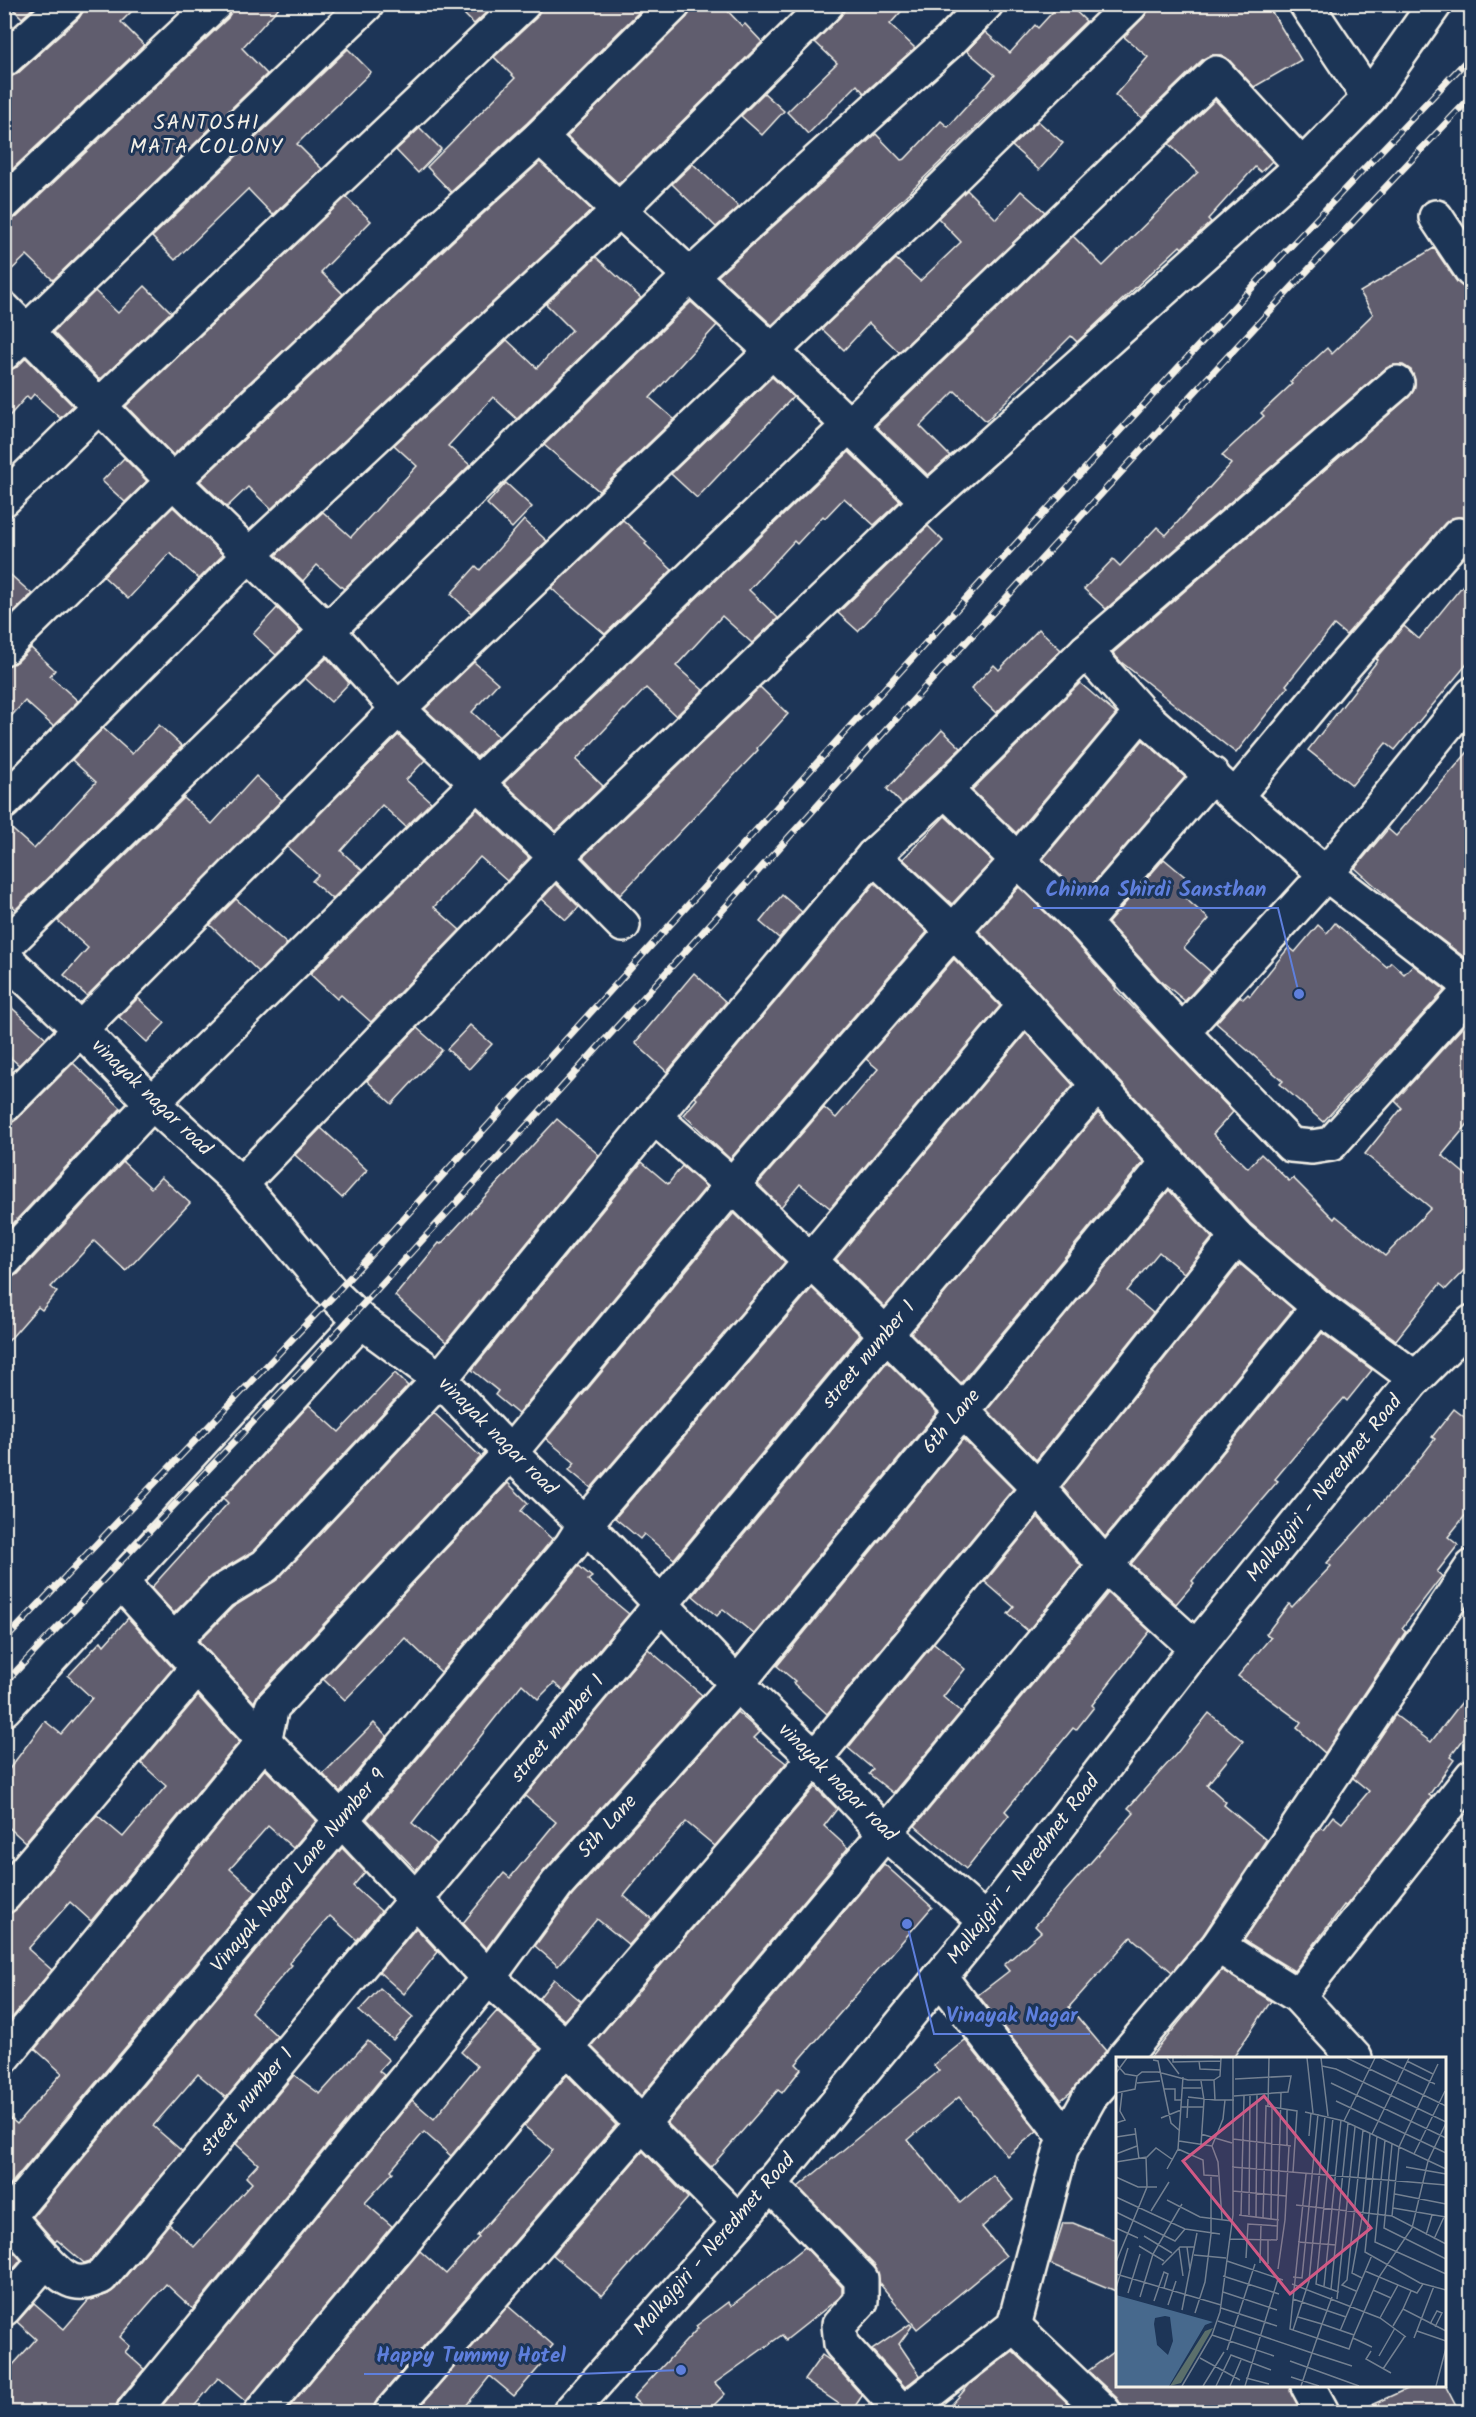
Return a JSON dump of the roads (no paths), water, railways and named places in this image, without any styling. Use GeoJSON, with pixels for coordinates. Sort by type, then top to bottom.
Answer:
{"type":"FeatureCollection","features":[{"type":"Feature","properties":{"kind":"street"},"geometry":{"type":"LineString","coordinates":[[4,60],[66,4]]}},
{"type":"Feature","properties":{"kind":"street"},"geometry":{"type":"LineString","coordinates":[[4,203],[215,4]]}},
{"type":"Feature","properties":{"kind":"street"},"geometry":{"type":"LineString","coordinates":[[367,4],[12,331],[100,405],[173,481],[328,631],[398,709],[556,857],[623,926]]}},
{"type":"Feature","properties":{"kind":"street"},"geometry":{"type":"LineString","coordinates":[[4,499],[523,4]]}},
{"type":"Feature","properties":{"kind":"street"},"geometry":{"type":"LineString","coordinates":[[4,648],[173,481],[439,228],[540,137],[674,4]]}},
{"type":"Feature","properties":{"kind":"street"},"geometry":{"type":"LineString","coordinates":[[4,802],[250,554],[618,211],[827,4]]}},
{"type":"Feature","properties":{"kind":"street"},"geometry":{"type":"LineString","coordinates":[[4,947],[690,276],[950,41],[986,4]]}},
{"type":"Feature","properties":{"kind":"street"},"geometry":{"type":"LineString","coordinates":[[4,1106],[398,709],[921,209],[1131,4]]}},
{"type":"Feature","properties":{"kind":"street"},"geometry":{"type":"LineString","coordinates":[[1306,4],[1369,98]]}},
{"type":"Feature","properties":{"kind":"street"},"geometry":{"type":"LineString","coordinates":[[241,1184],[556,857],[927,501],[1302,166],[1369,98],[1434,4]]}},
{"type":"Feature","properties":{"kind":"street"},"geometry":{"type":"LineString","coordinates":[[4,1261],[152,1104],[478,782],[1216,73],[1302,166]]}},
{"type":"Feature","properties":{"kind":"street"},"geometry":{"type":"LineString","coordinates":[[540,137],[771,350],[927,501]]}},
{"type":"Feature","properties":{"kind":"street"},"geometry":{"type":"LineString","coordinates":[[1436,217],[1472,271]]}},
{"type":"Feature","properties":{"kind":"street"},"geometry":{"type":"LineString","coordinates":[[174,1640],[221,1592],[265,1566],[440,1379],[654,1117],[873,856],[945,790],[1086,651],[1397,383]]}},
{"type":"Feature","properties":{"kind":"street"},"geometry":{"type":"LineString","coordinates":[[1235,797],[1340,671],[1459,535]]}},
{"type":"Feature","properties":{"kind":"street"},"geometry":{"type":"LineString","coordinates":[[945,790],[1083,924],[1182,1032],[1291,1145],[1312,1147],[1331,1144],[1472,988],[1326,874],[1235,797],[1141,712],[1086,651]]}},
{"type":"Feature","properties":{"kind":"street"},"geometry":{"type":"LineString","coordinates":[[1182,1032],[1326,874],[1472,694]]}},
{"type":"Feature","properties":{"kind":"street"},"geometry":{"type":"LineString","coordinates":[[4,2057],[264,1741],[272,1707],[510,1453],[732,1185],[953,931],[1017,861],[1141,712]]}},
{"type":"Feature","properties":{"kind":"street"},"geometry":{"type":"LineString","coordinates":[[1083,924],[1212,774]]}},
{"type":"Feature","properties":{"kind":"street"},"geometry":{"type":"LineString","coordinates":[[873,856],[953,931],[1025,1005],[1237,1236],[1319,1307],[1415,1378]]}},
{"type":"Feature","properties":{"kind":"street","name":"vinayak nagar road"},"geometry":{"type":"LineString","coordinates":[[4,957],[80,1029],[152,1104],[241,1184],[334,1295],[361,1321],[440,1379],[510,1453],[585,1524],[737,1683],[815,1758],[885,1833],[986,1921]]}},
{"type":"Feature","properties":{"kind":"street","name":"Vinayak Nagar Lane Number 9"},"geometry":{"type":"LineString","coordinates":[[7,2214],[342,1820],[571,1546],[585,1524],[1025,1005]]}},
{"type":"Feature","properties":{"kind":"street","name":"street number 1"},"geometry":{"type":"LineString","coordinates":[[7,2214],[46,2260],[69,2280],[85,2283],[101,2277],[886,1334],[1098,1084]]}},
{"type":"Feature","properties":{"kind":"street"},"geometry":{"type":"LineString","coordinates":[[654,1117],[732,1185],[886,1334],[1038,1488],[1105,1565],[1196,1648]]}},
{"type":"Feature","properties":{"kind":"street","name":"6th Lane"},"geometry":{"type":"LineString","coordinates":[[737,1683],[1168,1162]]}},
{"type":"Feature","properties":{"kind":"street"},"geometry":{"type":"LineString","coordinates":[[261,2412],[566,2047],[815,1758],[1038,1488],[1237,1236]]}},
{"type":"Feature","properties":{"kind":"street"},"geometry":{"type":"LineString","coordinates":[[391,2412],[642,2124],[1319,1307]]}},
{"type":"Feature","properties":{"kind":"street"},"geometry":{"type":"LineString","coordinates":[[4,1709],[361,1321]]}},
{"type":"Feature","properties":{"kind":"street","name":"Malkajgiri - Neredmet Road"},"geometry":{"type":"LineString","coordinates":[[570,2412],[738,2222],[986,1921],[1196,1648],[1415,1378],[1470,1327]]}},
{"type":"Feature","properties":{"kind":"street"},"geometry":{"type":"LineString","coordinates":[[1124,2057],[1218,1946],[1472,1567]]}},
{"type":"Feature","properties":{"kind":"street"},"geometry":{"type":"LineString","coordinates":[[121,1582],[264,1741],[342,1820],[488,1978],[566,2047],[738,2222]]}},
{"type":"Feature","properties":{"kind":"street"},"geometry":{"type":"LineString","coordinates":[[4,1896],[198,1667]]}},
{"type":"Feature","properties":{"kind":"street","name":"5th Lane"},"geometry":{"type":"LineString","coordinates":[[133,2412],[488,1978],[557,1884],[737,1683]]}},
{"type":"Feature","properties":{"kind":"street"},"geometry":{"type":"LineString","coordinates":[[1298,1996],[1472,1776]]}},
{"type":"Feature","properties":{"kind":"street"},"geometry":{"type":"LineString","coordinates":[[1218,1946],[1298,1996],[1354,2057]]}},
{"type":"Feature","properties":{"kind":"street"},"geometry":{"type":"LineString","coordinates":[[940,1977],[1066,2139]]}},
{"type":"Feature","properties":{"kind":"street"},"geometry":{"type":"LineString","coordinates":[[769,2183],[861,2279],[861,2301],[839,2325],[841,2344],[903,2412],[1014,2326],[1061,2150],[1090,2097],[1116,2067]]}},
{"type":"Feature","properties":{"kind":"street"},"geometry":{"type":"LineString","coordinates":[[4,2309],[46,2260]]}},
{"type":"Feature","properties":{"kind":"street"},"geometry":{"type":"LineString","coordinates":[[1014,2326],[1104,2412]]}},
{"type":"Feature","properties":{"kind":"street"},"geometry":{"type":"LineString","coordinates":[[1309,2387],[1322,2412]]}},
{"type":"Feature","properties":{"kind":"railway"},"geometry":{"type":"LineString","coordinates":[[4,1641],[334,1295],[1043,514],[1285,252],[1472,55]]}},
{"type":"Feature","properties":{"kind":"railway"},"geometry":{"type":"LineString","coordinates":[[4,1684],[355,1313],[1050,550],[1330,246],[1472,96]]}},
{"type":"Feature","properties":{"kind":"place","name":"Chinna Shirdi Sansthan"},"geometry":{"type":"Point","coordinates":[1299,994]}},
{"type":"Feature","properties":{"kind":"place","name":"Vinayak Nagar"},"geometry":{"type":"Point","coordinates":[907,1924]}},
{"type":"Feature","properties":{"kind":"place","name":"Happy Tummy Hotel"},"geometry":{"type":"Point","coordinates":[681,2370]}},
{"type":"Feature","properties":{"kind":"district","name":"SANTOSHI MATA COLONY"},"geometry":{"type":"Point","coordinates":[207,135]}}]}
